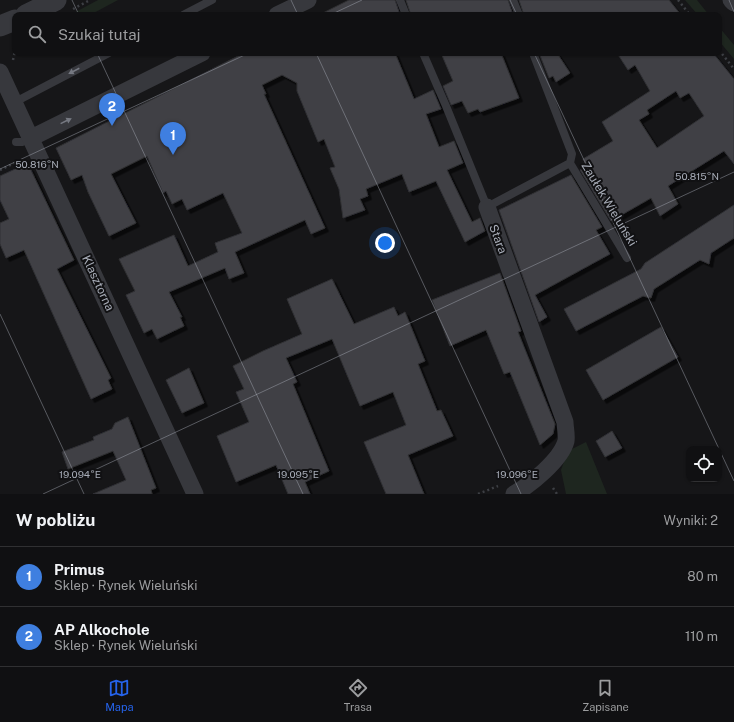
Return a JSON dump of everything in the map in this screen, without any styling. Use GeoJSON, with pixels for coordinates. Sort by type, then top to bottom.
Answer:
{"type":"FeatureCollection","features":[{"type":"Feature","properties":{"kind":"street"},"geometry":{"type":"LineString","coordinates":[[283,12],[308,0]]}},
{"type":"Feature","properties":{"kind":"street"},"geometry":{"type":"LineString","coordinates":[[731,0],[734,3]]}},
{"type":"Feature","properties":{"kind":"street"},"geometry":{"type":"LineString","coordinates":[[38,12],[63,6]]}},
{"type":"Feature","properties":{"kind":"street"},"geometry":{"type":"LineString","coordinates":[[0,26],[12,21]]}},
{"type":"Feature","properties":{"kind":"street"},"geometry":{"type":"LineString","coordinates":[[23,140],[196,56]]}},
{"type":"Feature","properties":{"kind":"street","name":"Klasztorna"},"geometry":{"type":"LineString","coordinates":[[0,72],[15,102],[23,140],[195,494]]}},
{"type":"Feature","properties":{"kind":"street","name":"Stara"},"geometry":{"type":"LineString","coordinates":[[486,207],[565,422],[566,441],[558,455],[543,473],[526,487],[514,494]]}},
{"type":"Feature","properties":{"kind":"lane"},"geometry":{"type":"LineString","coordinates":[[189,12],[212,0]]}},
{"type":"Feature","properties":{"kind":"lane"},"geometry":{"type":"LineString","coordinates":[[400,0],[405,12]]}},
{"type":"Feature","properties":{"kind":"lane"},"geometry":{"type":"LineString","coordinates":[[513,0],[518,12]]}},
{"type":"Feature","properties":{"kind":"lane"},"geometry":{"type":"LineString","coordinates":[[15,102],[103,56]]}},
{"type":"Feature","properties":{"kind":"lane","name":"Stara"},"geometry":{"type":"LineString","coordinates":[[424,56],[486,207]]}},
{"type":"Feature","properties":{"kind":"lane","name":"Zaułek Wieluński"},"geometry":{"type":"LineString","coordinates":[[534,56],[572,154],[570,163],[627,258]]}},
{"type":"Feature","properties":{"kind":"lane","name":"Zaułek Wieluński"},"geometry":{"type":"LineString","coordinates":[[486,207],[570,163]]}},
{"type":"Feature","properties":{"kind":"path"},"geometry":{"type":"LineString","coordinates":[[63,6],[90,0]]}},
{"type":"Feature","properties":{"kind":"path"},"geometry":{"type":"LineString","coordinates":[[678,0],[688,12]]}},
{"type":"Feature","properties":{"kind":"path"},"geometry":{"type":"LineString","coordinates":[[722,54],[734,69]]}},
{"type":"Feature","properties":{"kind":"path"},"geometry":{"type":"LineString","coordinates":[[0,170],[20,160],[25,160]]}},
{"type":"Feature","properties":{"kind":"shaded area"},"geometry":{"type":"Polygon","coordinates":[[[98,0],[118,0],[96,12],[76,12],[98,0]]]}},
{"type":"Feature","properties":{"kind":"shaded area"},"geometry":{"type":"Polygon","coordinates":[[[685,0],[697,0],[707,12],[695,12],[685,0]]]}},
{"type":"Feature","properties":{"kind":"shaded area"},"geometry":{"type":"Polygon","coordinates":[[[722,31],[734,45],[734,59],[722,45],[722,31]]]}},
{"type":"Feature","properties":{"kind":"shaded area"},"geometry":{"type":"Polygon","coordinates":[[[586,442],[607,494],[566,494],[561,470],[568,451],[586,442]]]}},
{"type":"Feature","properties":{"kind":"building"},"geometry":{"type":"Polygon","coordinates":[[[349,0],[395,0],[399,12],[325,12],[349,0]]]}},
{"type":"Feature","properties":{"kind":"building"},"geometry":{"type":"Polygon","coordinates":[[[406,0],[508,0],[512,12],[410,12],[406,0]]]}},
{"type":"Feature","properties":{"kind":"building"},"geometry":{"type":"Polygon","coordinates":[[[519,0],[669,0],[679,12],[523,12],[519,0]]]}},
{"type":"Feature","properties":{"kind":"building"},"geometry":{"type":"Polygon","coordinates":[[[238,56],[396,56],[414,99],[433,90],[441,109],[426,114],[439,147],[454,141],[463,163],[447,170],[472,222],[480,218],[485,231],[465,242],[436,181],[409,192],[402,174],[366,189],[368,196],[360,199],[365,210],[343,218],[339,189],[330,168],[335,167],[324,139],[318,142],[297,91],[297,83],[282,75],[262,85],[266,94],[264,94],[325,228],[311,234],[305,220],[235,252],[244,273],[229,279],[225,268],[169,292],[182,317],[180,317],[184,326],[157,339],[152,329],[144,333],[126,295],[135,291],[119,259],[174,235],[188,266],[218,252],[215,243],[242,233],[223,193],[187,210],[182,199],[172,204],[166,191],[163,193],[147,156],[111,174],[136,223],[109,236],[88,192],[82,175],[71,180],[56,148],[238,56]]]}},
{"type":"Feature","properties":{"kind":"building"},"geometry":{"type":"Polygon","coordinates":[[[442,56],[502,56],[519,98],[480,112],[478,109],[468,113],[462,101],[451,105],[443,86],[453,81],[442,56]]]}},
{"type":"Feature","properties":{"kind":"building"},"geometry":{"type":"Polygon","coordinates":[[[540,56],[559,56],[570,73],[556,82],[553,76],[549,78],[540,56]]]}},
{"type":"Feature","properties":{"kind":"building"},"geometry":{"type":"Polygon","coordinates":[[[619,56],[715,56],[734,79],[734,164],[724,151],[668,186],[678,204],[660,216],[651,198],[611,221],[580,170],[587,166],[583,159],[613,141],[602,122],[650,91],[635,65],[628,70],[619,56]],[[676,91],[647,110],[649,114],[639,120],[657,148],[704,116],[689,93],[680,98],[676,91]]]}},
{"type":"Feature","properties":{"kind":"building"},"geometry":{"type":"Polygon","coordinates":[[[24,165],[30,168],[74,260],[57,269],[111,378],[108,380],[112,389],[91,399],[24,250],[6,258],[0,244],[0,223],[9,219],[0,200],[0,176],[24,165]]]}},
{"type":"Feature","properties":{"kind":"building"},"geometry":{"type":"Polygon","coordinates":[[[571,175],[602,227],[596,230],[610,254],[535,295],[547,317],[539,322],[499,210],[571,175]]]}},
{"type":"Feature","properties":{"kind":"building"},"geometry":{"type":"Polygon","coordinates":[[[734,205],[734,238],[711,253],[709,264],[700,260],[654,289],[651,298],[643,296],[576,331],[564,309],[641,269],[645,263],[734,205]]]}},
{"type":"Feature","properties":{"kind":"building"},"geometry":{"type":"Polygon","coordinates":[[[500,273],[521,331],[518,332],[555,424],[553,434],[540,445],[510,372],[504,374],[486,330],[450,346],[432,300],[500,273]]]}},
{"type":"Feature","properties":{"kind":"building"},"geometry":{"type":"Polygon","coordinates":[[[332,279],[354,324],[394,307],[398,316],[405,312],[425,361],[418,364],[437,411],[441,410],[453,436],[408,455],[424,494],[386,494],[364,442],[406,425],[393,392],[360,406],[332,339],[286,358],[297,382],[293,384],[329,471],[305,482],[310,494],[288,494],[276,465],[236,482],[217,436],[249,422],[236,392],[244,389],[233,366],[302,334],[287,299],[332,279]]]}},
{"type":"Feature","properties":{"kind":"building"},"geometry":{"type":"Polygon","coordinates":[[[661,327],[678,357],[603,400],[586,370],[661,327]]]}},
{"type":"Feature","properties":{"kind":"building"},"geometry":{"type":"Polygon","coordinates":[[[189,368],[204,403],[182,413],[166,380],[189,368]]]}},
{"type":"Feature","properties":{"kind":"building"},"geometry":{"type":"Polygon","coordinates":[[[128,417],[156,488],[151,490],[152,494],[93,494],[126,480],[113,451],[68,469],[62,452],[94,440],[93,437],[112,429],[115,423],[128,417]]]}},
{"type":"Feature","properties":{"kind":"building"},"geometry":{"type":"Polygon","coordinates":[[[612,431],[622,448],[605,457],[596,441],[612,431]]]}},
{"type":"Feature","properties":{"kind":"place","name":"AP Alkochole"},"geometry":{"type":"Point","coordinates":[112,126]}},
{"type":"Feature","properties":{"kind":"place","name":"Primus"},"geometry":{"type":"Point","coordinates":[173,155]}}]}
